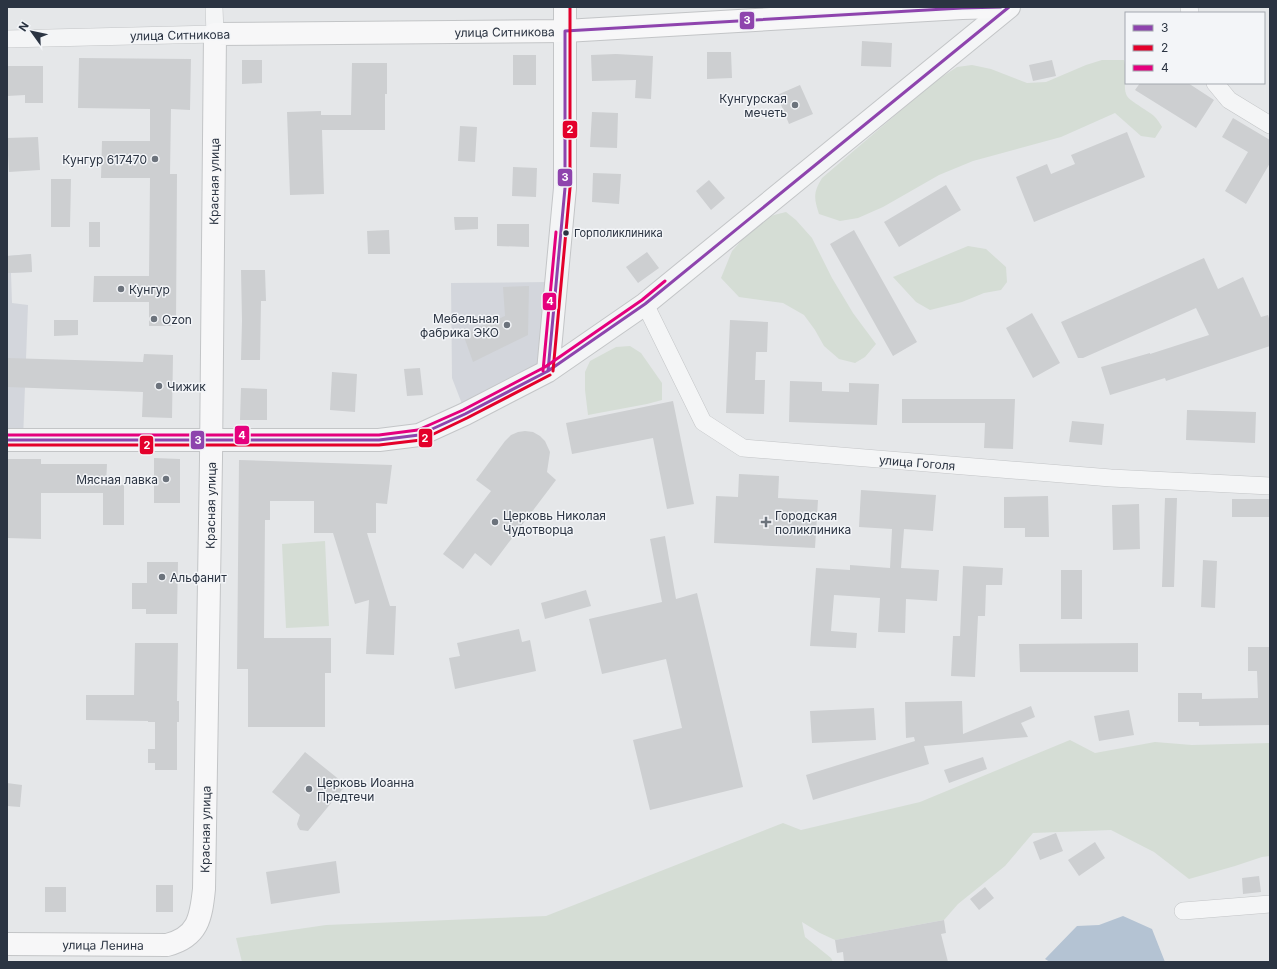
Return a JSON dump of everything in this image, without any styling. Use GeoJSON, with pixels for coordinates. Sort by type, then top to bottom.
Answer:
{"type":"FeatureCollection","features":[{"type":"Feature","properties":{"kind":"main road"},"geometry":{"type":"LineString","coordinates":[[565,7],[565,31]]}},
{"type":"Feature","properties":{"kind":"main road","name":"улица Ситникова"},"geometry":{"type":"LineString","coordinates":[[215,34],[565,31],[962,7],[1001,7]]}},
{"type":"Feature","properties":{"kind":"main road","name":"Красная улица"},"geometry":{"type":"LineString","coordinates":[[194,929],[199,917],[204,889],[211,440],[215,34]]}},
{"type":"Feature","properties":{"kind":"main road","name":"улица Ленина"},"geometry":{"type":"LineString","coordinates":[[7,944],[166,945],[177,942],[187,936],[194,929]]}},
{"type":"Feature","properties":{"kind":"street","name":"Красная улица"},"geometry":{"type":"LineString","coordinates":[[214,7],[215,34]]}},
{"type":"Feature","properties":{"kind":"street"},"geometry":{"type":"LineString","coordinates":[[7,440],[379,440],[419,435],[465,414],[548,372],[645,304],[1009,7]]}},
{"type":"Feature","properties":{"kind":"street"},"geometry":{"type":"LineString","coordinates":[[548,372],[565,188],[565,31]]}},
{"type":"Feature","properties":{"kind":"street","name":"улица Ситникова"},"geometry":{"type":"LineString","coordinates":[[7,39],[215,34]]}},
{"type":"Feature","properties":{"kind":"street"},"geometry":{"type":"LineString","coordinates":[[1216,84],[1229,100],[1270,125]]}},
{"type":"Feature","properties":{"kind":"street","name":"улица Гоголя"},"geometry":{"type":"LineString","coordinates":[[645,304],[703,422],[743,448],[1111,478],[1270,486]]}},
{"type":"Feature","properties":{"kind":"street"},"geometry":{"type":"LineString","coordinates":[[1182,911],[1270,904]]}},
{"type":"Feature","properties":{"kind":"shaded area"},"geometry":{"type":"Polygon","coordinates":[[[1102,60],[1124,60],[1127,96],[1156,118],[1162,127],[1155,138],[1141,136],[1115,113],[1061,137],[973,161],[939,175],[883,207],[858,218],[840,221],[819,214],[815,196],[822,178],[934,82],[957,67],[972,65],[991,69],[1027,83],[1046,82],[1102,60]]]}},
{"type":"Feature","properties":{"kind":"shaded area"},"geometry":{"type":"Polygon","coordinates":[[[786,212],[796,220],[812,238],[832,278],[853,313],[876,344],[865,357],[855,363],[839,359],[824,346],[804,315],[783,303],[739,297],[721,278],[732,251],[758,222],[774,215],[786,212]]]}},
{"type":"Feature","properties":{"kind":"shaded area"},"geometry":{"type":"Polygon","coordinates":[[[968,246],[986,249],[1006,267],[1007,282],[1001,290],[984,293],[962,302],[930,310],[916,302],[893,277],[968,246]]]}},
{"type":"Feature","properties":{"kind":"shaded area"},"geometry":{"type":"Polygon","coordinates":[[[31,254],[32,272],[11,273],[12,303],[28,305],[23,440],[7,440],[7,256],[31,254]]]}},
{"type":"Feature","properties":{"kind":"shaded area"},"geometry":{"type":"Polygon","coordinates":[[[549,282],[542,366],[462,404],[452,378],[451,283],[549,282]]]}},
{"type":"Feature","properties":{"kind":"shaded area"},"geometry":{"type":"Polygon","coordinates":[[[630,346],[641,353],[662,383],[662,400],[588,415],[585,390],[585,372],[590,361],[616,347],[630,346]]]}},
{"type":"Feature","properties":{"kind":"shaded area"},"geometry":{"type":"Polygon","coordinates":[[[325,541],[329,626],[286,628],[282,544],[325,541]]]}},
{"type":"Feature","properties":{"kind":"shaded area"},"geometry":{"type":"Polygon","coordinates":[[[1070,740],[1095,753],[1155,742],[1192,745],[1270,743],[1270,856],[1262,857],[1189,879],[1154,852],[1111,830],[1033,833],[1005,866],[958,904],[944,920],[835,940],[802,922],[805,937],[831,958],[833,962],[242,962],[236,938],[326,925],[546,916],[783,823],[801,830],[920,802],[1070,740]]]}},
{"type":"Feature","properties":{"kind":"water"},"geometry":{"type":"Polygon","coordinates":[[[1123,916],[1152,929],[1165,962],[1050,962],[1045,959],[1077,926],[1099,925],[1123,916]]]}},
{"type":"Feature","properties":{"kind":"building"},"geometry":{"type":"Polygon","coordinates":[[[862,41],[892,43],[891,67],[861,66],[862,41]]]}},
{"type":"Feature","properties":{"kind":"building"},"geometry":{"type":"Polygon","coordinates":[[[707,52],[731,52],[732,78],[707,79],[707,52]]]}},
{"type":"Feature","properties":{"kind":"building"},"geometry":{"type":"Polygon","coordinates":[[[616,54],[653,56],[651,99],[635,98],[636,80],[592,81],[591,55],[616,54]]]}},
{"type":"Feature","properties":{"kind":"building"},"geometry":{"type":"Polygon","coordinates":[[[513,55],[536,55],[536,85],[513,85],[513,55]]]}},
{"type":"Feature","properties":{"kind":"building"},"geometry":{"type":"Polygon","coordinates":[[[79,58],[191,59],[190,110],[171,109],[170,174],[177,174],[176,326],[149,326],[149,302],[93,302],[94,276],[149,276],[150,178],[101,178],[102,141],[150,141],[150,109],[78,108],[79,58]]]}},
{"type":"Feature","properties":{"kind":"building"},"geometry":{"type":"Polygon","coordinates":[[[242,60],[262,60],[262,83],[242,84],[242,60]]]}},
{"type":"Feature","properties":{"kind":"building"},"geometry":{"type":"Polygon","coordinates":[[[1052,60],[1056,76],[1033,81],[1029,65],[1052,60]]]}},
{"type":"Feature","properties":{"kind":"building"},"geometry":{"type":"Polygon","coordinates":[[[352,63],[387,63],[385,130],[322,130],[324,194],[290,195],[287,112],[321,111],[321,115],[351,115],[352,63]]]}},
{"type":"Feature","properties":{"kind":"building"},"geometry":{"type":"Polygon","coordinates":[[[7,66],[43,66],[43,103],[25,103],[25,95],[7,96],[7,66]]]}},
{"type":"Feature","properties":{"kind":"building"},"geometry":{"type":"Polygon","coordinates":[[[1139,84],[1190,84],[1214,100],[1196,128],[1135,90],[1139,84]]]}},
{"type":"Feature","properties":{"kind":"building","name":"Кунгурская мечеть"},"geometry":{"type":"Polygon","coordinates":[[[800,85],[813,114],[789,124],[777,95],[800,85]]]}},
{"type":"Feature","properties":{"kind":"building"},"geometry":{"type":"Polygon","coordinates":[[[592,112],[618,113],[617,148],[590,147],[592,112]]]}},
{"type":"Feature","properties":{"kind":"building"},"geometry":{"type":"Polygon","coordinates":[[[1233,118],[1270,140],[1270,163],[1246,204],[1225,191],[1248,152],[1222,137],[1233,118]]]}},
{"type":"Feature","properties":{"kind":"building"},"geometry":{"type":"Polygon","coordinates":[[[460,126],[477,127],[475,162],[458,161],[460,126]]]}},
{"type":"Feature","properties":{"kind":"building"},"geometry":{"type":"Polygon","coordinates":[[[1127,132],[1145,177],[1034,222],[1016,177],[1047,164],[1051,174],[1075,164],[1071,155],[1127,132]]]}},
{"type":"Feature","properties":{"kind":"building"},"geometry":{"type":"Polygon","coordinates":[[[38,137],[40,170],[9,172],[7,138],[38,137]]]}},
{"type":"Feature","properties":{"kind":"building"},"geometry":{"type":"Polygon","coordinates":[[[513,167],[537,168],[536,197],[512,196],[513,167]]]}},
{"type":"Feature","properties":{"kind":"building"},"geometry":{"type":"Polygon","coordinates":[[[593,173],[621,174],[619,204],[592,202],[593,173]]]}},
{"type":"Feature","properties":{"kind":"building"},"geometry":{"type":"Polygon","coordinates":[[[51,179],[71,179],[70,227],[51,227],[51,179]]]}},
{"type":"Feature","properties":{"kind":"building"},"geometry":{"type":"Polygon","coordinates":[[[709,180],[725,198],[711,210],[696,191],[709,180]]]}},
{"type":"Feature","properties":{"kind":"building"},"geometry":{"type":"Polygon","coordinates":[[[946,185],[961,210],[899,247],[884,222],[946,185]]]}},
{"type":"Feature","properties":{"kind":"building"},"geometry":{"type":"Polygon","coordinates":[[[454,217],[478,217],[478,229],[455,230],[454,217]]]}},
{"type":"Feature","properties":{"kind":"building"},"geometry":{"type":"Polygon","coordinates":[[[89,222],[100,222],[100,247],[89,247],[89,222]]]}},
{"type":"Feature","properties":{"kind":"building"},"geometry":{"type":"Polygon","coordinates":[[[497,224],[529,224],[529,247],[497,246],[497,224]]]}},
{"type":"Feature","properties":{"kind":"building"},"geometry":{"type":"Polygon","coordinates":[[[389,230],[390,254],[368,254],[367,231],[389,230]]]}},
{"type":"Feature","properties":{"kind":"building"},"geometry":{"type":"Polygon","coordinates":[[[854,230],[917,342],[893,356],[830,244],[854,230]]]}},
{"type":"Feature","properties":{"kind":"building"},"geometry":{"type":"Polygon","coordinates":[[[647,252],[659,268],[638,283],[626,267],[647,252]]]}},
{"type":"Feature","properties":{"kind":"building"},"geometry":{"type":"Polygon","coordinates":[[[31,254],[32,272],[7,273],[7,256],[31,254]]]}},
{"type":"Feature","properties":{"kind":"building"},"geometry":{"type":"Polygon","coordinates":[[[1204,258],[1218,289],[1243,277],[1261,317],[1268,315],[1270,322],[1270,346],[1166,381],[1165,378],[1110,395],[1101,367],[1150,354],[1209,335],[1196,308],[1083,358],[1078,358],[1061,322],[1204,258]]]}},
{"type":"Feature","properties":{"kind":"building"},"geometry":{"type":"Polygon","coordinates":[[[241,270],[265,270],[266,301],[261,301],[260,360],[241,360],[241,270]]]}},
{"type":"Feature","properties":{"kind":"building"},"geometry":{"type":"Polygon","coordinates":[[[529,286],[528,335],[473,362],[463,334],[505,316],[503,287],[529,286]]]}},
{"type":"Feature","properties":{"kind":"building"},"geometry":{"type":"Polygon","coordinates":[[[1032,313],[1060,363],[1033,378],[1006,328],[1032,313]]]}},
{"type":"Feature","properties":{"kind":"building"},"geometry":{"type":"Polygon","coordinates":[[[54,320],[78,320],[78,335],[54,336],[54,320]]]}},
{"type":"Feature","properties":{"kind":"building"},"geometry":{"type":"Polygon","coordinates":[[[730,320],[768,322],[767,352],[756,352],[755,380],[765,380],[764,414],[726,413],[730,320]]]}},
{"type":"Feature","properties":{"kind":"building"},"geometry":{"type":"Polygon","coordinates":[[[144,354],[173,355],[172,418],[142,417],[143,392],[7,387],[7,358],[143,362],[144,354]]]}},
{"type":"Feature","properties":{"kind":"building"},"geometry":{"type":"Polygon","coordinates":[[[420,368],[423,395],[407,396],[404,369],[420,368]]]}},
{"type":"Feature","properties":{"kind":"building"},"geometry":{"type":"Polygon","coordinates":[[[332,372],[357,374],[355,412],[330,410],[332,372]]]}},
{"type":"Feature","properties":{"kind":"building"},"geometry":{"type":"Polygon","coordinates":[[[790,381],[822,382],[822,391],[849,392],[849,383],[879,384],[877,425],[789,422],[790,381]]]}},
{"type":"Feature","properties":{"kind":"building"},"geometry":{"type":"Polygon","coordinates":[[[241,388],[267,389],[267,420],[240,420],[241,388]]]}},
{"type":"Feature","properties":{"kind":"building"},"geometry":{"type":"Polygon","coordinates":[[[902,399],[1015,399],[1013,449],[984,448],[985,423],[902,423],[902,399]]]}},
{"type":"Feature","properties":{"kind":"building"},"geometry":{"type":"Polygon","coordinates":[[[673,401],[694,504],[667,509],[653,438],[572,454],[566,423],[673,401]]]}},
{"type":"Feature","properties":{"kind":"building"},"geometry":{"type":"Polygon","coordinates":[[[1187,410],[1256,412],[1255,443],[1186,440],[1187,410]]]}},
{"type":"Feature","properties":{"kind":"building"},"geometry":{"type":"Polygon","coordinates":[[[1072,421],[1104,424],[1102,445],[1069,442],[1072,421]]]}},
{"type":"Feature","properties":{"kind":"building","name":"Церковь Николая Чудотворца"},"geometry":{"type":"Polygon","coordinates":[[[525,431],[533,432],[545,441],[550,452],[547,472],[556,480],[491,566],[475,553],[463,569],[443,554],[491,491],[476,480],[511,435],[525,431]]]}},
{"type":"Feature","properties":{"kind":"building"},"geometry":{"type":"Polygon","coordinates":[[[154,458],[180,459],[180,503],[154,503],[154,458]]]}},
{"type":"Feature","properties":{"kind":"building"},"geometry":{"type":"Polygon","coordinates":[[[7,459],[41,459],[41,464],[107,464],[106,484],[124,485],[124,525],[103,525],[103,493],[41,493],[41,539],[7,538],[7,459]]]}},
{"type":"Feature","properties":{"kind":"building"},"geometry":{"type":"Polygon","coordinates":[[[239,460],[392,465],[387,504],[376,503],[376,533],[367,533],[390,606],[396,606],[394,655],[366,654],[369,600],[355,604],[333,533],[314,533],[314,501],[270,501],[270,520],[265,520],[264,638],[331,638],[331,673],[325,673],[325,727],[248,727],[248,669],[237,669],[239,460]]]}},
{"type":"Feature","properties":{"kind":"building","name":"Городская поликлиника"},"geometry":{"type":"Polygon","coordinates":[[[739,474],[779,476],[778,498],[818,500],[815,548],[714,543],[716,496],[738,497],[739,474]]]}},
{"type":"Feature","properties":{"kind":"building"},"geometry":{"type":"Polygon","coordinates":[[[861,490],[936,495],[933,531],[904,529],[901,568],[939,570],[937,601],[906,599],[905,633],[878,632],[880,598],[834,595],[831,631],[857,633],[856,648],[810,646],[816,568],[850,570],[850,565],[890,568],[892,529],[859,527],[861,490]]]}},
{"type":"Feature","properties":{"kind":"building"},"geometry":{"type":"Polygon","coordinates":[[[1048,496],[1049,537],[1025,537],[1025,528],[1004,528],[1004,497],[1048,496]]]}},
{"type":"Feature","properties":{"kind":"building"},"geometry":{"type":"Polygon","coordinates":[[[1165,498],[1177,498],[1174,587],[1162,587],[1165,498]]]}},
{"type":"Feature","properties":{"kind":"building"},"geometry":{"type":"Polygon","coordinates":[[[1232,499],[1270,499],[1270,517],[1232,517],[1232,499]]]}},
{"type":"Feature","properties":{"kind":"building"},"geometry":{"type":"Polygon","coordinates":[[[1139,504],[1140,549],[1113,550],[1112,505],[1139,504]]]}},
{"type":"Feature","properties":{"kind":"building"},"geometry":{"type":"Polygon","coordinates":[[[665,536],[676,599],[697,593],[743,787],[650,810],[633,740],[682,728],[666,659],[602,674],[589,619],[662,602],[650,539],[665,536]]]}},
{"type":"Feature","properties":{"kind":"building"},"geometry":{"type":"Polygon","coordinates":[[[1203,560],[1217,561],[1215,608],[1201,607],[1203,560]]]}},
{"type":"Feature","properties":{"kind":"building"},"geometry":{"type":"Polygon","coordinates":[[[147,562],[178,562],[177,614],[146,614],[146,609],[132,609],[132,583],[147,583],[147,562]]]}},
{"type":"Feature","properties":{"kind":"building"},"geometry":{"type":"Polygon","coordinates":[[[963,566],[1003,568],[1002,585],[986,585],[985,616],[978,616],[975,677],[951,676],[953,636],[960,636],[963,566]]]}},
{"type":"Feature","properties":{"kind":"building"},"geometry":{"type":"Polygon","coordinates":[[[1061,570],[1082,570],[1082,619],[1061,619],[1061,570]]]}},
{"type":"Feature","properties":{"kind":"building"},"geometry":{"type":"Polygon","coordinates":[[[586,590],[591,606],[545,619],[541,603],[586,590]]]}},
{"type":"Feature","properties":{"kind":"building"},"geometry":{"type":"Polygon","coordinates":[[[519,629],[522,642],[530,640],[536,671],[455,689],[449,658],[460,656],[457,643],[519,629]]]}},
{"type":"Feature","properties":{"kind":"building"},"geometry":{"type":"Polygon","coordinates":[[[135,643],[178,643],[177,701],[179,701],[179,722],[177,722],[177,770],[155,770],[155,763],[148,763],[148,749],[155,749],[155,722],[86,720],[86,695],[134,695],[135,643]]]}},
{"type":"Feature","properties":{"kind":"building"},"geometry":{"type":"Polygon","coordinates":[[[1138,643],[1138,672],[1020,672],[1019,644],[1138,643]]]}},
{"type":"Feature","properties":{"kind":"building"},"geometry":{"type":"Polygon","coordinates":[[[1248,647],[1270,647],[1270,725],[1199,726],[1199,722],[1178,722],[1178,693],[1202,693],[1202,699],[1258,698],[1257,671],[1248,671],[1248,647]]]}},
{"type":"Feature","properties":{"kind":"building"},"geometry":{"type":"Polygon","coordinates":[[[962,701],[963,734],[1031,706],[1035,717],[1021,723],[1028,737],[924,746],[929,764],[813,800],[806,775],[915,741],[914,737],[906,738],[905,702],[962,701]]]}},
{"type":"Feature","properties":{"kind":"building"},"geometry":{"type":"Polygon","coordinates":[[[874,708],[876,740],[812,743],[810,711],[874,708]]]}},
{"type":"Feature","properties":{"kind":"building"},"geometry":{"type":"Polygon","coordinates":[[[1129,710],[1134,735],[1099,741],[1094,716],[1129,710]]]}},
{"type":"Feature","properties":{"kind":"building","name":"Церковь Иоанна Предтечи"},"geometry":{"type":"Polygon","coordinates":[[[305,752],[346,785],[308,831],[300,830],[297,824],[300,815],[272,792],[305,752]]]}},
{"type":"Feature","properties":{"kind":"building"},"geometry":{"type":"Polygon","coordinates":[[[983,757],[987,769],[949,783],[944,770],[983,757]]]}},
{"type":"Feature","properties":{"kind":"building"},"geometry":{"type":"Polygon","coordinates":[[[7,783],[22,785],[20,807],[7,806],[7,783]]]}},
{"type":"Feature","properties":{"kind":"building"},"geometry":{"type":"Polygon","coordinates":[[[1056,833],[1063,851],[1040,860],[1033,842],[1056,833]]]}},
{"type":"Feature","properties":{"kind":"building"},"geometry":{"type":"Polygon","coordinates":[[[1095,842],[1105,858],[1079,876],[1068,860],[1095,842]]]}},
{"type":"Feature","properties":{"kind":"building"},"geometry":{"type":"Polygon","coordinates":[[[336,861],[340,893],[271,904],[266,872],[336,861]]]}},
{"type":"Feature","properties":{"kind":"building"},"geometry":{"type":"Polygon","coordinates":[[[1259,876],[1261,892],[1243,894],[1242,878],[1259,876]]]}},
{"type":"Feature","properties":{"kind":"building"},"geometry":{"type":"Polygon","coordinates":[[[156,885],[173,885],[173,912],[156,912],[156,885]]]}},
{"type":"Feature","properties":{"kind":"building"},"geometry":{"type":"Polygon","coordinates":[[[45,887],[66,887],[66,912],[45,912],[45,887]]]}},
{"type":"Feature","properties":{"kind":"building"},"geometry":{"type":"Polygon","coordinates":[[[985,887],[994,898],[979,910],[970,899],[985,887]]]}},
{"type":"Feature","properties":{"kind":"building"},"geometry":{"type":"Polygon","coordinates":[[[944,920],[946,933],[941,934],[948,962],[844,962],[843,952],[837,953],[835,940],[944,920]]]}},
{"type":"Feature","properties":{"kind":"transit line","name":"2"},"geometry":{"type":"LineString","coordinates":[[553,371],[570,188],[570,7]]}},
{"type":"Feature","properties":{"kind":"transit line","name":"3"},"geometry":{"type":"LineString","coordinates":[[548,371],[565,188],[565,31],[1001,7]]}},
{"type":"Feature","properties":{"kind":"transit line","name":"3"},"geometry":{"type":"LineString","coordinates":[[7,440],[379,440],[419,435],[465,414],[548,371],[645,304],[1009,7]]}},
{"type":"Feature","properties":{"kind":"transit line","name":"4"},"geometry":{"type":"LineString","coordinates":[[543,371],[556,232]]}},
{"type":"Feature","properties":{"kind":"transit line","name":"4"},"geometry":{"type":"LineString","coordinates":[[7,435],[379,435],[418,430],[463,410],[545,367],[642,300],[665,281]]}},
{"type":"Feature","properties":{"kind":"transit line","name":"2"},"geometry":{"type":"LineString","coordinates":[[7,445],[379,445],[421,440],[550,375]]}},
{"type":"Feature","properties":{"kind":"place","name":"Кунгурская мечеть"},"geometry":{"type":"Point","coordinates":[795,105]}},
{"type":"Feature","properties":{"kind":"place","name":"Кунгур 617470"},"geometry":{"type":"Point","coordinates":[155,159]}},
{"type":"Feature","properties":{"kind":"place","name":"Горполиклиника"},"geometry":{"type":"Point","coordinates":[566,233]}},
{"type":"Feature","properties":{"kind":"place","name":"Кунгур"},"geometry":{"type":"Point","coordinates":[121,289]}},
{"type":"Feature","properties":{"kind":"place","name":"Ozon"},"geometry":{"type":"Point","coordinates":[154,319]}},
{"type":"Feature","properties":{"kind":"place","name":"Мебельная фабрика ЭКО"},"geometry":{"type":"Point","coordinates":[507,325]}},
{"type":"Feature","properties":{"kind":"place","name":"Чижик"},"geometry":{"type":"Point","coordinates":[159,386]}},
{"type":"Feature","properties":{"kind":"place","name":"Мясная лавка"},"geometry":{"type":"Point","coordinates":[166,479]}},
{"type":"Feature","properties":{"kind":"place","name":"Церковь Николая Чудотворца"},"geometry":{"type":"Point","coordinates":[495,522]}},
{"type":"Feature","properties":{"kind":"place","name":"Городская поликлиника"},"geometry":{"type":"Point","coordinates":[766,522]}},
{"type":"Feature","properties":{"kind":"place","name":"Альфанит"},"geometry":{"type":"Point","coordinates":[162,577]}},
{"type":"Feature","properties":{"kind":"place","name":"Церковь Иоанна Предтечи"},"geometry":{"type":"Point","coordinates":[309,789]}}]}
